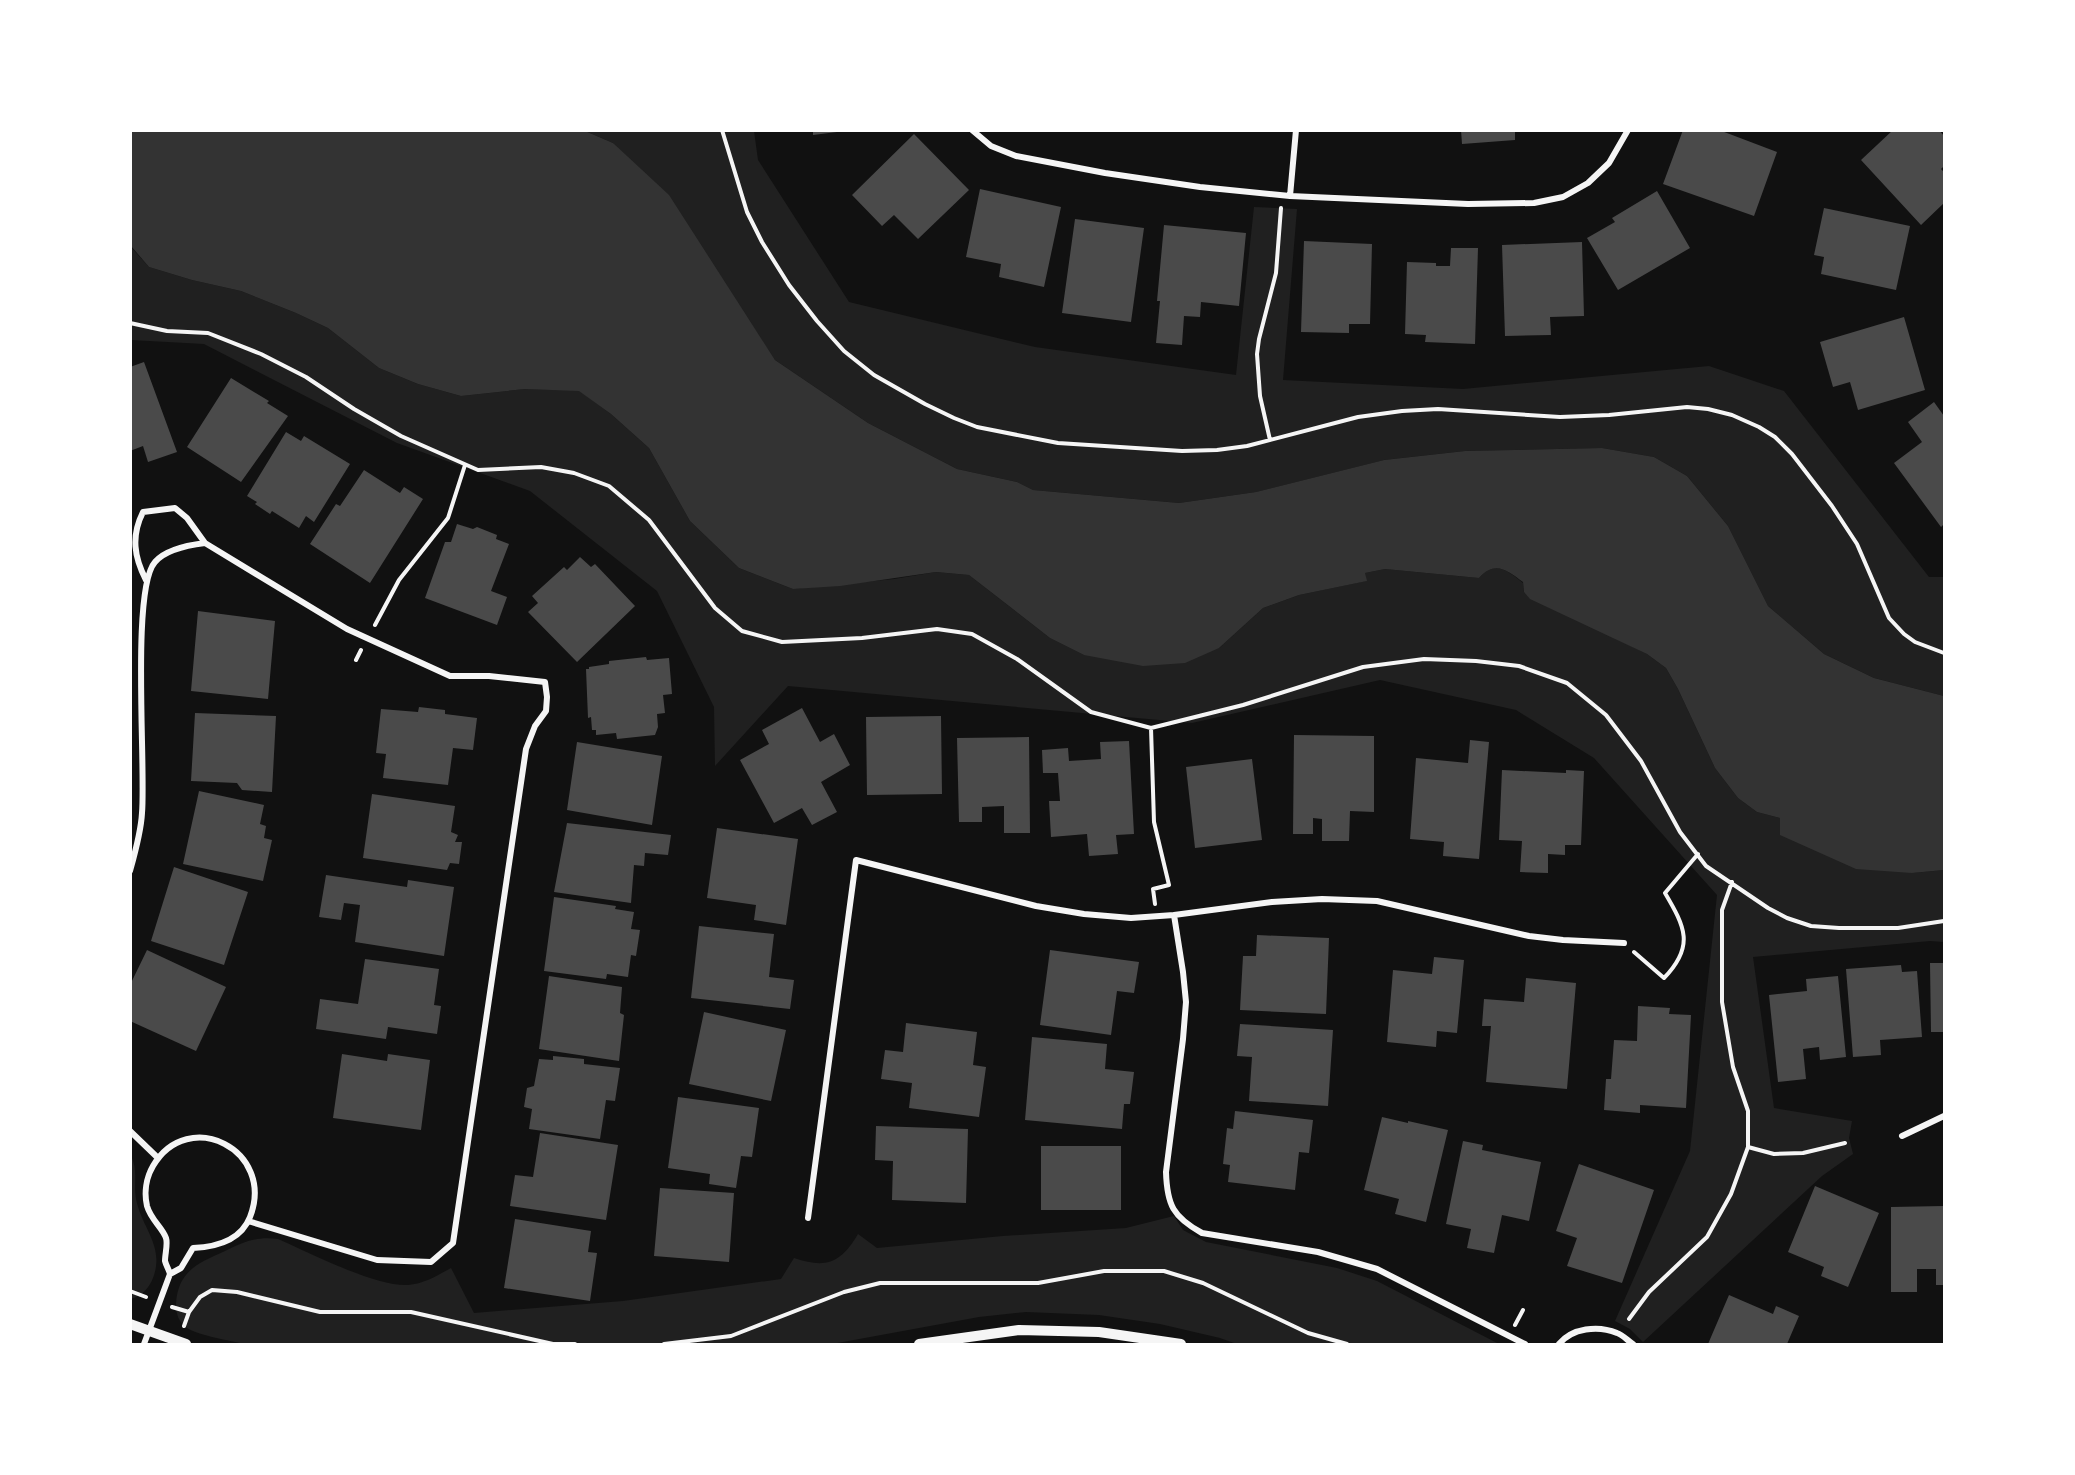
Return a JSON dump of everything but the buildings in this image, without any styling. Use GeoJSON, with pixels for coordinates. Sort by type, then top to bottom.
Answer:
{"type":"FeatureCollection","features":[{"type":"Feature","properties":{"kind":"street"},"geometry":{"type":"LineString","coordinates":[[972,130],[991,146],[1016,156],[1115,175],[1290,196],[1456,204],[1534,203],[1563,197],[1588,183],[1609,163],[1628,130]]}},
{"type":"Feature","properties":{"kind":"street"},"geometry":{"type":"LineString","coordinates":[[1290,196],[1296,130]]}},
{"type":"Feature","properties":{"kind":"street"},"geometry":{"type":"LineString","coordinates":[[146,580],[137,563],[134,538],[137,523],[143,512],[175,508],[187,518],[205,543],[347,629],[450,676],[489,676],[545,682],[546,711],[535,726],[526,749],[453,1243],[430,1262],[377,1260],[248,1221]]}},
{"type":"Feature","properties":{"kind":"street"},"geometry":{"type":"LineString","coordinates":[[130,871],[142,813],[143,619],[146,580],[155,562],[161,558],[184,546],[205,543]]}},
{"type":"Feature","properties":{"kind":"street"},"geometry":{"type":"LineString","coordinates":[[808,1218],[856,860],[1036,906],[1084,914],[1131,918],[1322,898],[1377,901],[1528,936],[1624,943]]}},
{"type":"Feature","properties":{"kind":"street"},"geometry":{"type":"LineString","coordinates":[[1174,915],[1186,1002],[1166,1172],[1166,1192],[1173,1209],[1185,1223],[1202,1233],[1318,1252],[1377,1269],[1525,1344]]}},
{"type":"Feature","properties":{"kind":"street"},"geometry":{"type":"LineString","coordinates":[[1902,1136],[1944,1116]]}},
{"type":"Feature","properties":{"kind":"street"},"geometry":{"type":"LineString","coordinates":[[130,1131],[158,1158]]}},
{"type":"Feature","properties":{"kind":"street"},"geometry":{"type":"LineString","coordinates":[[144,1344],[170,1274],[181,1268],[194,1248],[210,1248],[225,1243],[238,1234],[248,1221],[255,1204],[256,1186],[250,1168],[239,1153],[224,1143],[207,1137],[188,1139],[171,1146],[158,1158],[149,1173],[146,1189],[147,1206],[153,1221],[166,1238],[165,1262],[170,1274]]}},
{"type":"Feature","properties":{"kind":"street"},"geometry":{"type":"LineString","coordinates":[[130,1324],[183,1343]]}},
{"type":"Feature","properties":{"kind":"street"},"geometry":{"type":"LineString","coordinates":[[1558,1344],[1579,1331],[1599,1329],[1618,1334],[1633,1344]]}},
{"type":"Feature","properties":{"kind":"street"},"geometry":{"type":"LineString","coordinates":[[919,1344],[1019,1330],[1099,1332],[1181,1344]]}},
{"type":"Feature","properties":{"kind":"path"},"geometry":{"type":"LineString","coordinates":[[722,130],[747,212],[762,242],[789,285],[817,321],[844,351],[874,375],[925,404],[977,427],[1058,443],[1182,451],[1217,450],[1270,440],[1358,417],[1402,411],[1438,409],[1560,417],[1609,415],[1687,407],[1708,409],[1732,415],[1775,437],[1792,454],[1832,506],[1857,544],[1889,618],[1915,642],[1944,653]]}},
{"type":"Feature","properties":{"kind":"path"},"geometry":{"type":"LineString","coordinates":[[1270,440],[1260,396],[1257,354],[1276,273],[1281,195]]}},
{"type":"Feature","properties":{"kind":"path"},"geometry":{"type":"LineString","coordinates":[[130,323],[167,331],[208,333],[261,354],[306,377],[354,409],[401,436],[478,470],[541,467],[574,473],[609,486],[649,519],[715,608],[742,631],[782,642],[862,638],[937,629],[972,634],[1017,659],[1091,712],[1150,729],[1243,705],[1363,667],[1424,659],[1476,661],[1519,666],[1567,683],[1606,715],[1641,761],[1680,832],[1706,866],[1768,908],[1787,918],[1811,926],[1898,927],[1944,921]]}},
{"type":"Feature","properties":{"kind":"path"},"geometry":{"type":"LineString","coordinates":[[356,660],[399,580],[448,519],[465,465]]}},
{"type":"Feature","properties":{"kind":"path"},"geometry":{"type":"LineString","coordinates":[[1150,729],[1154,822],[1169,885],[1153,889],[1156,916]]}},
{"type":"Feature","properties":{"kind":"path"},"geometry":{"type":"LineString","coordinates":[[1624,943],[1664,978],[1671,970],[1684,951],[1683,936],[1680,917],[1665,893],[1698,854]]}},
{"type":"Feature","properties":{"kind":"path"},"geometry":{"type":"LineString","coordinates":[[1629,1319],[1649,1292],[1707,1237],[1731,1194],[1748,1147],[1748,1111],[1733,1067],[1722,1002],[1722,910],[1732,882]]}},
{"type":"Feature","properties":{"kind":"path"},"geometry":{"type":"LineString","coordinates":[[1748,1147],[1774,1154],[1803,1152],[1845,1143]]}},
{"type":"Feature","properties":{"kind":"path"},"geometry":{"type":"LineString","coordinates":[[664,1344],[730,1336],[844,1293],[880,1283],[1038,1283],[1104,1271],[1164,1270],[1203,1283],[1308,1333],[1347,1344]]}},
{"type":"Feature","properties":{"kind":"path"},"geometry":{"type":"LineString","coordinates":[[183,1343],[189,1312],[200,1297],[212,1290],[237,1292],[320,1312],[411,1312],[553,1344],[575,1344]]}},
{"type":"Feature","properties":{"kind":"shaded area"},"geometry":{"type":"Polygon","coordinates":[[[130,131],[585,131],[613,143],[669,195],[775,360],[868,423],[957,469],[1017,482],[1033,490],[1179,503],[1256,492],[1384,460],[1465,451],[1602,448],[1654,457],[1687,476],[1728,526],[1768,606],[1824,654],[1874,678],[1944,696],[1944,870],[1912,873],[1856,869],[1780,835],[1780,818],[1757,812],[1738,798],[1715,768],[1666,668],[1647,654],[1530,599],[1524,592],[1523,582],[1501,569],[1490,569],[1479,578],[1385,569],[1365,573],[1367,581],[1299,595],[1263,608],[1219,648],[1185,663],[1143,666],[1084,655],[1050,638],[969,575],[936,572],[840,586],[793,589],[739,568],[690,521],[649,448],[611,414],[579,391],[525,389],[461,396],[418,384],[379,368],[328,328],[296,313],[241,291],[149,267],[131,246],[130,131]]]}},
{"type":"Feature","properties":{"kind":"shaded area"},"geometry":{"type":"Polygon","coordinates":[[[585,131],[754,131],[758,160],[849,302],[1035,347],[1236,375],[1254,207],[1297,209],[1283,380],[1463,389],[1709,366],[1784,391],[1929,577],[1944,577],[1944,696],[1874,678],[1824,654],[1768,606],[1728,526],[1687,476],[1654,457],[1602,448],[1465,451],[1384,460],[1256,492],[1179,503],[1033,490],[1017,482],[957,469],[868,423],[775,360],[729,291],[613,143],[585,131]]]}},
{"type":"Feature","properties":{"kind":"shaded area"},"geometry":{"type":"Polygon","coordinates":[[[130,246],[149,267],[241,291],[328,328],[379,368],[418,384],[461,396],[525,389],[579,390],[611,414],[649,448],[690,521],[739,568],[793,589],[894,579],[936,572],[969,575],[1050,638],[1084,655],[1219,648],[1263,608],[1299,595],[1366,581],[1365,573],[1385,569],[1479,578],[1490,569],[1496,568],[1512,574],[1523,583],[1524,592],[1647,654],[1666,668],[1715,768],[1738,798],[1757,812],[1780,818],[1912,873],[1944,870],[1944,942],[1930,941],[1753,957],[1774,1108],[1852,1121],[1849,1138],[1853,1154],[1822,1176],[1643,1342],[1630,1329],[1615,1321],[1690,1151],[1717,895],[1594,758],[1516,710],[1380,680],[1192,723],[788,686],[715,766],[714,707],[657,591],[530,491],[397,443],[204,344],[131,340],[130,246]]]}},
{"type":"Feature","properties":{"kind":"shaded area"},"geometry":{"type":"Polygon","coordinates":[[[130,1154],[135,1171],[136,1199],[156,1256],[156,1267],[149,1286],[141,1294],[131,1299],[130,1154]]]}},
{"type":"Feature","properties":{"kind":"shaded area"},"geometry":{"type":"Polygon","coordinates":[[[1174,1216],[1183,1230],[1206,1242],[1337,1268],[1377,1281],[1499,1344],[1237,1344],[1160,1324],[1099,1315],[1026,1312],[979,1317],[832,1344],[245,1344],[192,1331],[180,1321],[176,1308],[181,1283],[192,1269],[238,1245],[264,1238],[278,1239],[361,1275],[395,1284],[420,1283],[451,1268],[474,1313],[623,1301],[781,1279],[794,1258],[815,1263],[832,1261],[845,1252],[858,1234],[877,1248],[1003,1236],[1126,1228],[1174,1216]]]}}]}
